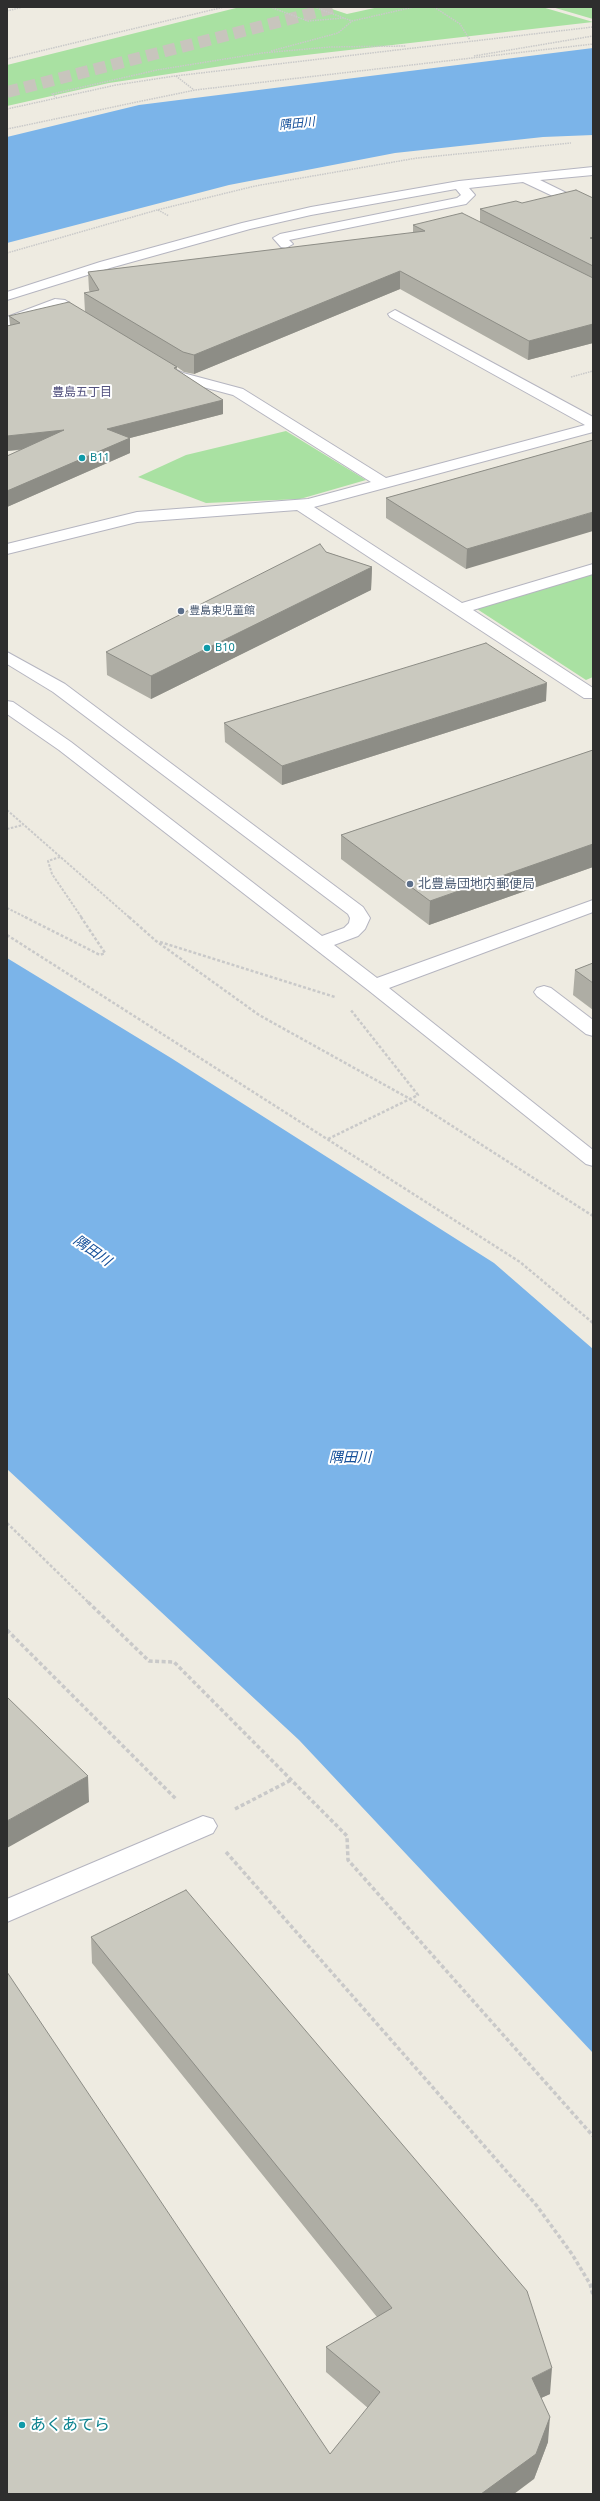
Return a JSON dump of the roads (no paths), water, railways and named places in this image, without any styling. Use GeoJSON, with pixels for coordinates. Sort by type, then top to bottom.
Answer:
{"type":"FeatureCollection","features":[{"type":"Feature","properties":{"kind":"street"},"geometry":{"type":"LineString","coordinates":[[7,296],[105,265],[246,226],[352,203],[459,185],[523,177],[593,171]]}},
{"type":"Feature","properties":{"kind":"street"},"geometry":{"type":"LineString","coordinates":[[523,177],[593,211]]}},
{"type":"Feature","properties":{"kind":"street"},"geometry":{"type":"LineString","coordinates":[[286,244],[280,238],[466,199],[469,195],[459,185]]}},
{"type":"Feature","properties":{"kind":"street"},"geometry":{"type":"LineString","coordinates":[[398,213],[417,223]]}},
{"type":"Feature","properties":{"kind":"street"},"geometry":{"type":"LineString","coordinates":[[7,322],[52,304],[60,303],[100,328]]}},
{"type":"Feature","properties":{"kind":"street"},"geometry":{"type":"LineString","coordinates":[[395,314],[593,424]]}},
{"type":"Feature","properties":{"kind":"street"},"geometry":{"type":"LineString","coordinates":[[154,362],[178,376],[238,392],[384,484]]}},
{"type":"Feature","properties":{"kind":"street"},"geometry":{"type":"LineString","coordinates":[[7,549],[137,517],[300,505],[384,484],[593,427]]}},
{"type":"Feature","properties":{"kind":"street"},"geometry":{"type":"LineString","coordinates":[[300,505],[590,694]]}},
{"type":"Feature","properties":{"kind":"street"},"geometry":{"type":"LineString","coordinates":[[460,609],[593,569]]}},
{"type":"Feature","properties":{"kind":"street"},"geometry":{"type":"LineString","coordinates":[[7,657],[59,688],[356,911],[360,918],[354,929],[320,943]]}},
{"type":"Feature","properties":{"kind":"street"},"geometry":{"type":"LineString","coordinates":[[7,706],[65,746],[320,943],[593,1160]]}},
{"type":"Feature","properties":{"kind":"street"},"geometry":{"type":"LineString","coordinates":[[375,986],[593,906]]}},
{"type":"Feature","properties":{"kind":"street"},"geometry":{"type":"LineString","coordinates":[[544,992],[593,1030]]}},
{"type":"Feature","properties":{"kind":"street"},"geometry":{"type":"LineString","coordinates":[[7,1911],[203,1826]]}},
{"type":"Feature","properties":{"kind":"water","name":"隅田川"},"geometry":{"type":"Polygon","coordinates":[[[593,48],[593,135],[543,137],[395,153],[229,185],[7,243],[7,137],[139,105],[593,48]]]}},
{"type":"Feature","properties":{"kind":"water","name":"隅田川"},"geometry":{"type":"Polygon","coordinates":[[[7,958],[171,1058],[494,1263],[593,1349],[593,2053],[299,1740],[7,1469],[7,958]]]}},
{"type":"Feature","properties":{"kind":"tunnel"},"geometry":{"type":"LineString","coordinates":[[7,92],[336,7]]}},
{"type":"Feature","properties":{"kind":"place","name":"B11"},"geometry":{"type":"Point","coordinates":[82,458]}},
{"type":"Feature","properties":{"kind":"place","name":"豊島東児童館"},"geometry":{"type":"Point","coordinates":[181,611]}},
{"type":"Feature","properties":{"kind":"place","name":"B10"},"geometry":{"type":"Point","coordinates":[207,648]}},
{"type":"Feature","properties":{"kind":"place","name":"北豊島団地内郵便局"},"geometry":{"type":"Point","coordinates":[410,884]}},
{"type":"Feature","properties":{"kind":"place","name":"あくあてら"},"geometry":{"type":"Point","coordinates":[22,2425]}},
{"type":"Feature","properties":{"kind":"district","name":"豊島五丁目"},"geometry":{"type":"Point","coordinates":[82,393]}}]}
